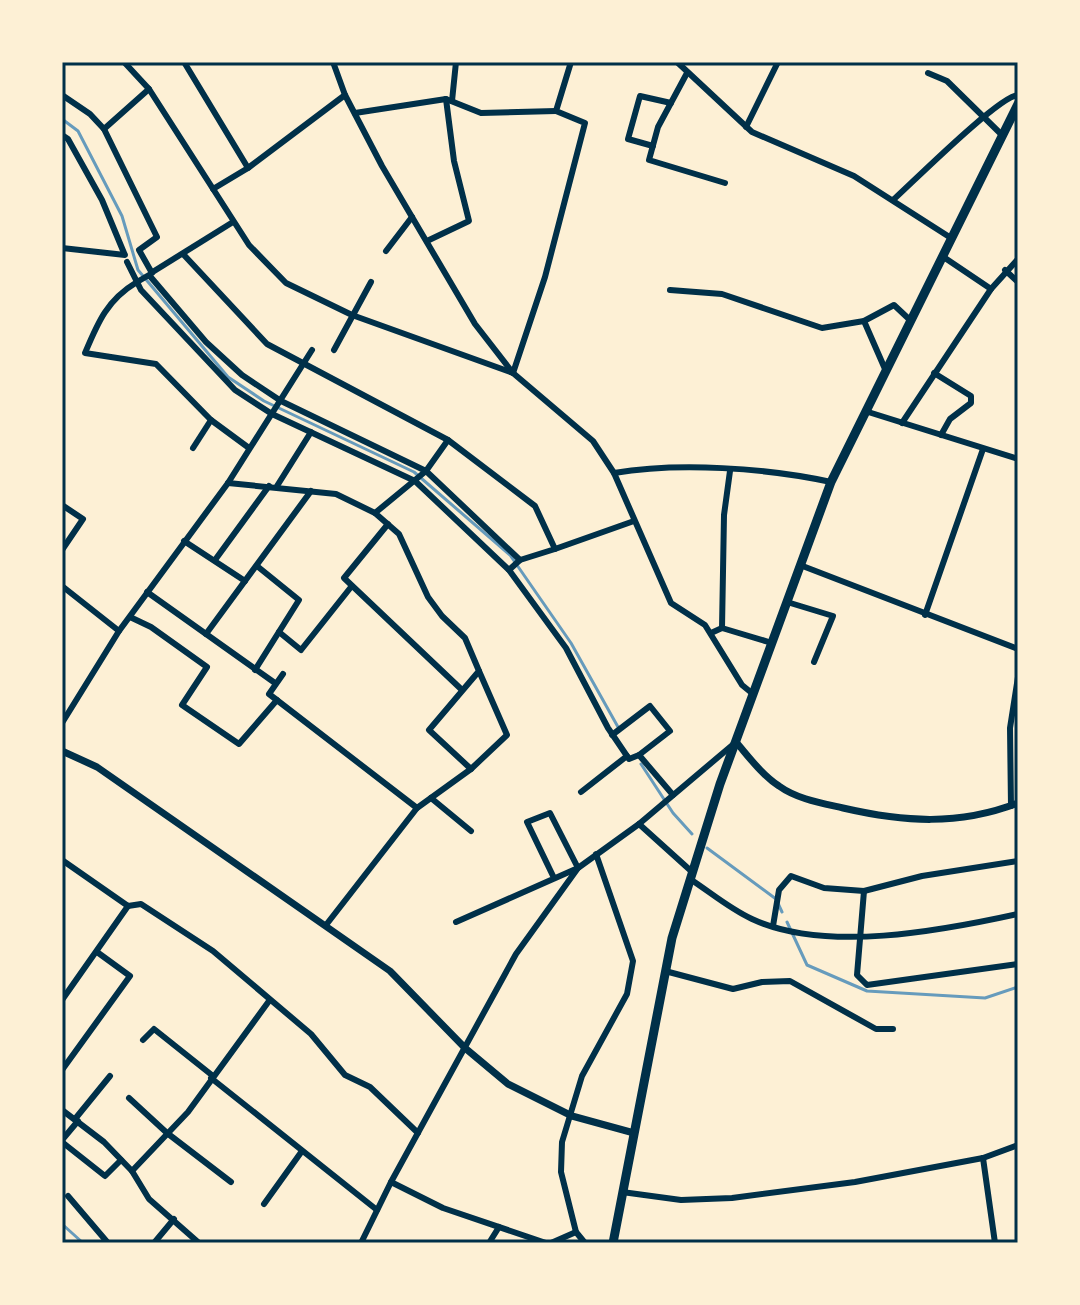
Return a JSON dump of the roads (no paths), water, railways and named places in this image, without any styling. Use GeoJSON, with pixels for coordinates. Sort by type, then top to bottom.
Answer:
{"type":"FeatureCollection","features":[{"type":"Feature","properties":{"kind":"main road"},"geometry":{"type":"LineString","coordinates":[[613,1243],[665,971],[689,874],[753,694],[831,482],[864,410],[1017,109]]}},
{"type":"Feature","properties":{"kind":"street"},"geometry":{"type":"LineString","coordinates":[[124,62],[149,89],[233,222],[262,262],[286,283],[352,315],[513,373]]}},
{"type":"Feature","properties":{"kind":"street"},"geometry":{"type":"LineString","coordinates":[[184,62],[248,168]]}},
{"type":"Feature","properties":{"kind":"street"},"geometry":{"type":"LineString","coordinates":[[333,62],[345,95],[475,324],[513,373],[582,431],[614,473],[671,603],[700,620],[742,685],[753,694]]}},
{"type":"Feature","properties":{"kind":"street"},"geometry":{"type":"LineString","coordinates":[[427,241],[469,221],[454,161],[449,100],[456,62]]}},
{"type":"Feature","properties":{"kind":"street"},"geometry":{"type":"LineString","coordinates":[[556,111],[571,62]]}},
{"type":"Feature","properties":{"kind":"street"},"geometry":{"type":"LineString","coordinates":[[677,62],[746,127],[854,176],[951,238]]}},
{"type":"Feature","properties":{"kind":"street"},"geometry":{"type":"LineString","coordinates":[[746,127],[778,62]]}},
{"type":"Feature","properties":{"kind":"street"},"geometry":{"type":"LineString","coordinates":[[687,73],[658,127],[649,160],[725,183]]}},
{"type":"Feature","properties":{"kind":"street"},"geometry":{"type":"LineString","coordinates":[[928,73],[947,81],[1003,136]]}},
{"type":"Feature","properties":{"kind":"street"},"geometry":{"type":"LineString","coordinates":[[104,129],[149,89]]}},
{"type":"Feature","properties":{"kind":"street"},"geometry":{"type":"LineString","coordinates":[[62,95],[90,114],[104,129],[157,237],[139,250],[145,277],[225,381],[421,476],[515,564],[566,648],[612,735],[629,759],[670,731],[650,706],[612,735]]}},
{"type":"Feature","properties":{"kind":"street"},"geometry":{"type":"LineString","coordinates":[[213,189],[248,168],[345,95]]}},
{"type":"Feature","properties":{"kind":"street"},"geometry":{"type":"LineString","coordinates":[[893,200],[984,117],[1011,96],[1018,95]]}},
{"type":"Feature","properties":{"kind":"street"},"geometry":{"type":"LineString","coordinates":[[653,146],[628,139],[640,96],[671,103]]}},
{"type":"Feature","properties":{"kind":"street"},"geometry":{"type":"LineString","coordinates":[[355,113],[449,100],[481,113],[556,111],[585,123],[545,277],[513,373]]}},
{"type":"Feature","properties":{"kind":"street"},"geometry":{"type":"LineString","coordinates":[[62,135],[68,139],[102,200],[125,257],[206,342],[277,407],[311,432],[421,476],[515,564]]}},
{"type":"Feature","properties":{"kind":"street"},"geometry":{"type":"LineString","coordinates":[[386,251],[412,217]]}},
{"type":"Feature","properties":{"kind":"street"},"geometry":{"type":"LineString","coordinates":[[233,222],[116,294],[102,313],[85,353],[156,364],[211,420],[249,448]]}},
{"type":"Feature","properties":{"kind":"street"},"geometry":{"type":"LineString","coordinates":[[62,248],[125,257]]}},
{"type":"Feature","properties":{"kind":"street"},"geometry":{"type":"LineString","coordinates":[[183,254],[257,335],[303,365],[448,440],[535,506],[555,549]]}},
{"type":"Feature","properties":{"kind":"street"},"geometry":{"type":"LineString","coordinates":[[942,256],[991,289]]}},
{"type":"Feature","properties":{"kind":"street"},"geometry":{"type":"LineString","coordinates":[[902,423],[991,289],[1018,259]]}},
{"type":"Feature","properties":{"kind":"street"},"geometry":{"type":"LineString","coordinates":[[1005,270],[1018,282]]}},
{"type":"Feature","properties":{"kind":"street"},"geometry":{"type":"LineString","coordinates":[[334,350],[371,282]]}},
{"type":"Feature","properties":{"kind":"street"},"geometry":{"type":"LineString","coordinates":[[670,290],[722,294],[822,328],[864,321],[894,305],[910,320]]}},
{"type":"Feature","properties":{"kind":"street"},"geometry":{"type":"LineString","coordinates":[[864,321],[885,369]]}},
{"type":"Feature","properties":{"kind":"street"},"geometry":{"type":"LineString","coordinates":[[62,723],[119,631],[228,483],[312,350]]}},
{"type":"Feature","properties":{"kind":"street"},"geometry":{"type":"LineString","coordinates":[[934,373],[971,396],[971,403],[950,419],[941,435]]}},
{"type":"Feature","properties":{"kind":"street"},"geometry":{"type":"LineString","coordinates":[[864,410],[1018,459]]}},
{"type":"Feature","properties":{"kind":"street"},"geometry":{"type":"LineString","coordinates":[[193,448],[211,420]]}},
{"type":"Feature","properties":{"kind":"street"},"geometry":{"type":"LineString","coordinates":[[277,486],[311,432]]}},
{"type":"Feature","properties":{"kind":"street"},"geometry":{"type":"LineString","coordinates":[[375,513],[421,476],[448,440]]}},
{"type":"Feature","properties":{"kind":"street"},"geometry":{"type":"LineString","coordinates":[[925,615],[983,449]]}},
{"type":"Feature","properties":{"kind":"street"},"geometry":{"type":"LineString","coordinates":[[614,473],[655,468],[781,472],[831,482]]}},
{"type":"Feature","properties":{"kind":"street"},"geometry":{"type":"LineString","coordinates":[[722,628],[724,515],[730,471]]}},
{"type":"Feature","properties":{"kind":"street"},"geometry":{"type":"LineString","coordinates":[[228,483],[336,494],[375,513],[388,524],[399,534],[412,555],[428,597],[465,638],[507,735],[471,769],[417,808],[326,925]]}},
{"type":"Feature","properties":{"kind":"street"},"geometry":{"type":"LineString","coordinates":[[215,560],[269,486]]}},
{"type":"Feature","properties":{"kind":"street"},"geometry":{"type":"LineString","coordinates":[[206,634],[311,491]]}},
{"type":"Feature","properties":{"kind":"street"},"geometry":{"type":"LineString","coordinates":[[62,505],[83,519],[62,550]]}},
{"type":"Feature","properties":{"kind":"street"},"geometry":{"type":"LineString","coordinates":[[515,564],[634,521]]}},
{"type":"Feature","properties":{"kind":"street"},"geometry":{"type":"LineString","coordinates":[[388,524],[344,578],[461,689]]}},
{"type":"Feature","properties":{"kind":"street"},"geometry":{"type":"LineString","coordinates":[[184,541],[245,581]]}},
{"type":"Feature","properties":{"kind":"street"},"geometry":{"type":"LineString","coordinates":[[800,565],[1018,649]]}},
{"type":"Feature","properties":{"kind":"street"},"geometry":{"type":"LineString","coordinates":[[255,670],[299,600],[257,566]]}},
{"type":"Feature","properties":{"kind":"street"},"geometry":{"type":"LineString","coordinates":[[62,586],[119,631]]}},
{"type":"Feature","properties":{"kind":"street"},"geometry":{"type":"LineString","coordinates":[[279,632],[301,650],[351,587]]}},
{"type":"Feature","properties":{"kind":"street"},"geometry":{"type":"LineString","coordinates":[[147,592],[275,683]]}},
{"type":"Feature","properties":{"kind":"street"},"geometry":{"type":"LineString","coordinates":[[787,602],[833,616],[814,662]]}},
{"type":"Feature","properties":{"kind":"street"},"geometry":{"type":"LineString","coordinates":[[130,617],[151,627],[207,667],[182,705],[239,744],[277,700]]}},
{"type":"Feature","properties":{"kind":"street"},"geometry":{"type":"LineString","coordinates":[[711,633],[722,628],[772,643]]}},
{"type":"Feature","properties":{"kind":"street"},"geometry":{"type":"LineString","coordinates":[[471,769],[429,730],[479,671]]}},
{"type":"Feature","properties":{"kind":"street"},"geometry":{"type":"LineString","coordinates":[[283,674],[269,694],[417,808]]}},
{"type":"Feature","properties":{"kind":"street"},"geometry":{"type":"LineString","coordinates":[[456,922],[578,868],[639,824],[736,742],[781,788],[827,804],[915,821],[958,819],[1014,804],[1010,728],[1018,677]]}},
{"type":"Feature","properties":{"kind":"street"},"geometry":{"type":"LineString","coordinates":[[62,751],[97,767],[406,984],[465,1048],[508,1084],[572,1116],[634,1133]]}},
{"type":"Feature","properties":{"kind":"street"},"geometry":{"type":"LineString","coordinates":[[639,755],[668,800]]}},
{"type":"Feature","properties":{"kind":"street"},"geometry":{"type":"LineString","coordinates":[[581,792],[627,756]]}},
{"type":"Feature","properties":{"kind":"street"},"geometry":{"type":"LineString","coordinates":[[431,798],[471,831]]}},
{"type":"Feature","properties":{"kind":"street"},"geometry":{"type":"LineString","coordinates":[[554,878],[527,822],[550,813],[578,868]]}},
{"type":"Feature","properties":{"kind":"street"},"geometry":{"type":"LineString","coordinates":[[639,824],[689,874],[751,919],[785,931],[815,938],[860,936],[973,924],[1018,914]]}},
{"type":"Feature","properties":{"kind":"street"},"geometry":{"type":"LineString","coordinates":[[585,1243],[576,1232],[561,1172],[562,1142],[582,1076],[627,994],[633,961],[596,854]]}},
{"type":"Feature","properties":{"kind":"street"},"geometry":{"type":"LineString","coordinates":[[62,860],[128,906],[141,904],[213,951],[311,1034],[345,1075],[370,1087],[418,1133]]}},
{"type":"Feature","properties":{"kind":"street"},"geometry":{"type":"LineString","coordinates":[[773,926],[784,880],[791,876],[824,888],[864,891],[922,876],[1018,861]]}},
{"type":"Feature","properties":{"kind":"street"},"geometry":{"type":"LineString","coordinates":[[361,1243],[516,954],[578,868]]}},
{"type":"Feature","properties":{"kind":"street"},"geometry":{"type":"LineString","coordinates":[[864,891],[857,975],[867,985],[1018,964]]}},
{"type":"Feature","properties":{"kind":"street"},"geometry":{"type":"LineString","coordinates":[[62,1000],[128,906]]}},
{"type":"Feature","properties":{"kind":"street"},"geometry":{"type":"LineString","coordinates":[[62,1070],[130,976],[97,952]]}},
{"type":"Feature","properties":{"kind":"street"},"geometry":{"type":"LineString","coordinates":[[665,971],[733,989],[762,982],[790,981],[876,1029],[893,1029]]}},
{"type":"Feature","properties":{"kind":"street"},"geometry":{"type":"LineString","coordinates":[[132,1171],[188,1112],[269,1001]]}},
{"type":"Feature","properties":{"kind":"street"},"geometry":{"type":"LineString","coordinates":[[143,1040],[154,1029],[377,1210]]}},
{"type":"Feature","properties":{"kind":"street"},"geometry":{"type":"LineString","coordinates":[[110,1076],[62,1141],[105,1176],[121,1160]]}},
{"type":"Feature","properties":{"kind":"street"},"geometry":{"type":"LineString","coordinates":[[129,1098],[231,1182]]}},
{"type":"Feature","properties":{"kind":"street"},"geometry":{"type":"LineString","coordinates":[[62,1110],[121,1160],[132,1171],[149,1199],[199,1243]]}},
{"type":"Feature","properties":{"kind":"street"},"geometry":{"type":"LineString","coordinates":[[622,1192],[681,1200],[732,1198],[855,1182],[983,1158],[1018,1145]]}},
{"type":"Feature","properties":{"kind":"street"},"geometry":{"type":"LineString","coordinates":[[264,1204],[302,1151]]}},
{"type":"Feature","properties":{"kind":"street"},"geometry":{"type":"LineString","coordinates":[[983,1158],[995,1243]]}},
{"type":"Feature","properties":{"kind":"street"},"geometry":{"type":"LineString","coordinates":[[391,1182],[443,1208],[549,1243],[576,1232]]}},
{"type":"Feature","properties":{"kind":"street"},"geometry":{"type":"LineString","coordinates":[[68,1196],[108,1243]]}},
{"type":"Feature","properties":{"kind":"street"},"geometry":{"type":"LineString","coordinates":[[154,1243],[174,1219]]}},
{"type":"Feature","properties":{"kind":"street"},"geometry":{"type":"LineString","coordinates":[[489,1243],[499,1227]]}},
{"type":"Feature","properties":{"kind":"waterway"},"geometry":{"type":"LineString","coordinates":[[62,119],[78,131],[122,216],[138,270],[228,377],[264,401],[414,472],[510,555],[571,643],[618,727]]}},
{"type":"Feature","properties":{"kind":"waterway"},"geometry":{"type":"LineString","coordinates":[[641,764],[673,813],[692,834]]}},
{"type":"Feature","properties":{"kind":"waterway"},"geometry":{"type":"LineString","coordinates":[[707,848],[776,899],[782,912]]}},
{"type":"Feature","properties":{"kind":"waterway"},"geometry":{"type":"LineString","coordinates":[[787,922],[807,965],[867,991],[985,998],[1018,987]]}},
{"type":"Feature","properties":{"kind":"waterway"},"geometry":{"type":"LineString","coordinates":[[62,1224],[83,1243]]}}]}
